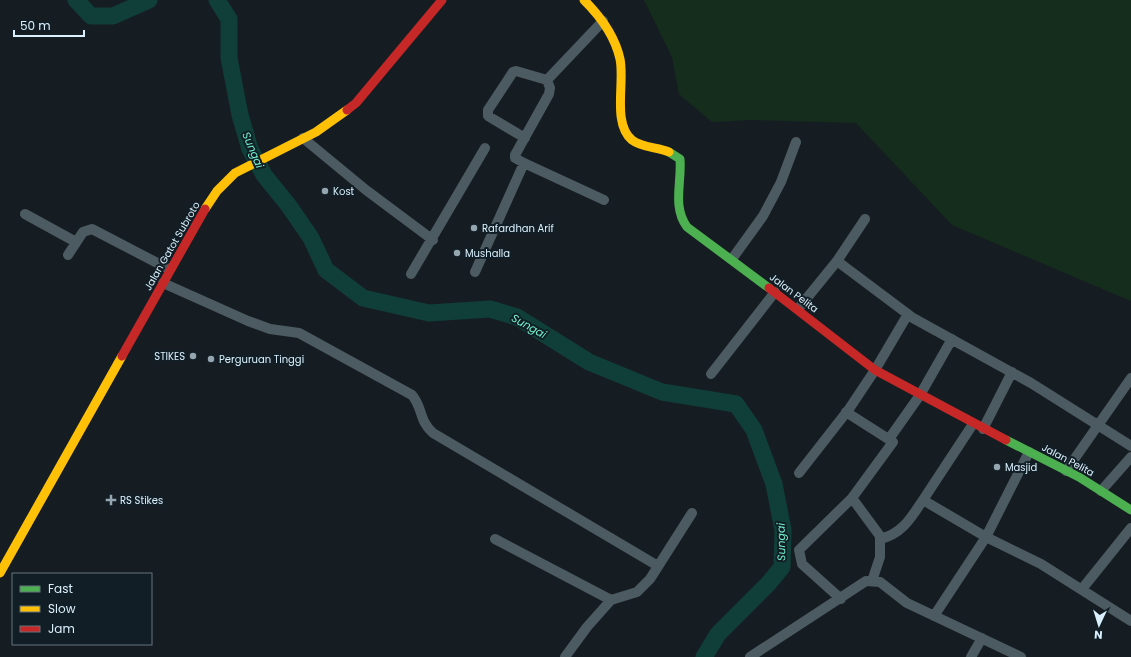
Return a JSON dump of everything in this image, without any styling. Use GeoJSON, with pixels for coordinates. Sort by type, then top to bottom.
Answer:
{"type":"FeatureCollection","features":[{"type":"Feature","properties":{"kind":"main road","name":"Jalan Gatot Subroto"},"geometry":{"type":"LineString","coordinates":[[0,560],[209,190],[220,175],[239,165],[276,151],[303,138],[338,118],[356,103],[433,0]]}},
{"type":"Feature","properties":{"kind":"main road","name":"Jalan Gatot Subroto"},"geometry":{"type":"LineString","coordinates":[[280,139],[316,123],[329,114],[353,93],[393,53],[442,0]]}},
{"type":"Feature","properties":{"kind":"main road","name":"Jalan Pelita"},"geometry":{"type":"LineString","coordinates":[[584,0],[603,21],[616,44],[622,71],[620,106],[621,119],[628,136],[640,144],[666,150],[677,155],[680,159],[682,167],[678,206],[684,224],[798,309],[845,348],[875,370],[973,424],[1066,471],[1131,510]]}},
{"type":"Feature","properties":{"kind":"main road","name":"Jalan Gatot Subroto"},"geometry":{"type":"LineString","coordinates":[[0,574],[199,218],[217,191],[248,156]]}},
{"type":"Feature","properties":{"kind":"street"},"geometry":{"type":"LineString","coordinates":[[547,80],[603,21]]}},
{"type":"Feature","properties":{"kind":"street"},"geometry":{"type":"LineString","coordinates":[[525,138],[488,116],[488,110],[513,72],[516,71],[547,80]]}},
{"type":"Feature","properties":{"kind":"street"},"geometry":{"type":"LineString","coordinates":[[547,80],[550,88],[549,94],[515,155],[515,158],[604,200]]}},
{"type":"Feature","properties":{"kind":"street"},"geometry":{"type":"LineString","coordinates":[[303,138],[366,190],[433,240]]}},
{"type":"Feature","properties":{"kind":"street"},"geometry":{"type":"LineString","coordinates":[[732,259],[762,216],[781,182],[796,142]]}},
{"type":"Feature","properties":{"kind":"street"},"geometry":{"type":"LineString","coordinates":[[411,274],[433,240],[485,148]]}},
{"type":"Feature","properties":{"kind":"street"},"geometry":{"type":"LineString","coordinates":[[475,272],[524,163]]}},
{"type":"Feature","properties":{"kind":"street"},"geometry":{"type":"LineString","coordinates":[[25,214],[76,242]]}},
{"type":"Feature","properties":{"kind":"street"},"geometry":{"type":"LineString","coordinates":[[798,309],[837,261],[865,219]]}},
{"type":"Feature","properties":{"kind":"street"},"geometry":{"type":"LineString","coordinates":[[68,255],[83,232],[92,229],[165,267]]}},
{"type":"Feature","properties":{"kind":"street"},"geometry":{"type":"LineString","coordinates":[[837,261],[908,314],[1012,372],[1131,446]]}},
{"type":"Feature","properties":{"kind":"street"},"geometry":{"type":"LineString","coordinates":[[163,283],[248,321],[270,329],[299,333],[399,388],[417,401],[423,422],[433,433],[658,566]]}},
{"type":"Feature","properties":{"kind":"street"},"geometry":{"type":"LineString","coordinates":[[711,374],[775,292]]}},
{"type":"Feature","properties":{"kind":"street"},"geometry":{"type":"LineString","coordinates":[[799,472],[846,412],[875,370],[908,314]]}},
{"type":"Feature","properties":{"kind":"street"},"geometry":{"type":"LineString","coordinates":[[889,440],[920,395],[952,339]]}},
{"type":"Feature","properties":{"kind":"street"},"geometry":{"type":"LineString","coordinates":[[983,429],[1012,372]]}},
{"type":"Feature","properties":{"kind":"street"},"geometry":{"type":"LineString","coordinates":[[1066,471],[1131,378]]}},
{"type":"Feature","properties":{"kind":"street"},"geometry":{"type":"LineString","coordinates":[[841,599],[802,564],[799,550],[852,498],[892,442],[846,412]]}},
{"type":"Feature","properties":{"kind":"street"},"geometry":{"type":"LineString","coordinates":[[880,539],[890,536],[907,524],[973,424]]}},
{"type":"Feature","properties":{"kind":"street"},"geometry":{"type":"LineString","coordinates":[[934,616],[986,536],[1029,452]]}},
{"type":"Feature","properties":{"kind":"street"},"geometry":{"type":"LineString","coordinates":[[1101,491],[1131,457]]}},
{"type":"Feature","properties":{"kind":"street"},"geometry":{"type":"LineString","coordinates":[[852,498],[880,536],[880,557],[872,581]]}},
{"type":"Feature","properties":{"kind":"street"},"geometry":{"type":"LineString","coordinates":[[923,500],[986,536],[1041,564],[1131,619]]}},
{"type":"Feature","properties":{"kind":"street"},"geometry":{"type":"LineString","coordinates":[[564,657],[587,627],[611,600],[637,592],[650,579],[692,513]]}},
{"type":"Feature","properties":{"kind":"street"},"geometry":{"type":"LineString","coordinates":[[1082,589],[1131,528]]}},
{"type":"Feature","properties":{"kind":"street"},"geometry":{"type":"LineString","coordinates":[[495,539],[611,600]]}},
{"type":"Feature","properties":{"kind":"street"},"geometry":{"type":"LineString","coordinates":[[750,657],[841,599],[866,581],[880,582],[907,603],[1021,657]]}},
{"type":"Feature","properties":{"kind":"street"},"geometry":{"type":"LineString","coordinates":[[971,657],[982,638]]}},
{"type":"Feature","properties":{"kind":"green space"},"geometry":{"type":"Polygon","coordinates":[[[644,0],[1131,0],[1131,301],[952,225],[856,123],[751,120],[712,122],[679,94],[672,57],[644,0]]]}},
{"type":"Feature","properties":{"kind":"waterway","name":"Sungai"},"geometry":{"type":"LineString","coordinates":[[76,0],[91,16],[113,16],[149,0]]}},
{"type":"Feature","properties":{"kind":"waterway","name":"Sungai"},"geometry":{"type":"LineString","coordinates":[[217,0],[229,19],[229,58],[240,115],[250,149],[264,175],[289,206],[311,238],[326,270],[363,298],[429,313],[490,309],[517,317],[589,362],[662,392],[736,404],[754,430],[774,484],[783,530],[782,567],[768,584],[718,634],[704,657]]}},
{"type":"Feature","properties":{"kind":"traffic: fast"},"geometry":{"type":"LineString","coordinates":[[669,152],[680,159],[679,203],[682,219],[687,227],[769,288]]}},
{"type":"Feature","properties":{"kind":"traffic: fast"},"geometry":{"type":"LineString","coordinates":[[1006,440],[1079,477],[1131,510]]}},
{"type":"Feature","properties":{"kind":"traffic: slow"},"geometry":{"type":"LineString","coordinates":[[584,0],[606,27],[615,42],[618,51],[621,68],[621,113],[622,123],[626,133],[636,143],[669,152]]}},
{"type":"Feature","properties":{"kind":"traffic: slow"},"geometry":{"type":"LineString","coordinates":[[205,209],[217,191],[235,173],[316,132],[347,110]]}},
{"type":"Feature","properties":{"kind":"traffic: slow"},"geometry":{"type":"LineString","coordinates":[[0,573],[122,356]]}},
{"type":"Feature","properties":{"kind":"traffic: jam"},"geometry":{"type":"LineString","coordinates":[[347,110],[356,103],[442,0]]}},
{"type":"Feature","properties":{"kind":"traffic: jam"},"geometry":{"type":"LineString","coordinates":[[122,356],[205,209]]}},
{"type":"Feature","properties":{"kind":"traffic: jam"},"geometry":{"type":"LineString","coordinates":[[769,288],[875,370],[1006,440]]}},
{"type":"Feature","properties":{"kind":"place","name":"Kost"},"geometry":{"type":"Point","coordinates":[325,191]}},
{"type":"Feature","properties":{"kind":"place","name":"Rafardhan Arif"},"geometry":{"type":"Point","coordinates":[474,228]}},
{"type":"Feature","properties":{"kind":"place","name":"Mushalla"},"geometry":{"type":"Point","coordinates":[457,253]}},
{"type":"Feature","properties":{"kind":"place","name":"STIKES"},"geometry":{"type":"Point","coordinates":[193,356]}},
{"type":"Feature","properties":{"kind":"place","name":"Perguruan Tinggi"},"geometry":{"type":"Point","coordinates":[211,359]}},
{"type":"Feature","properties":{"kind":"place","name":"Masjid"},"geometry":{"type":"Point","coordinates":[997,467]}},
{"type":"Feature","properties":{"kind":"place","name":"RS Stikes"},"geometry":{"type":"Point","coordinates":[111,500]}}]}
